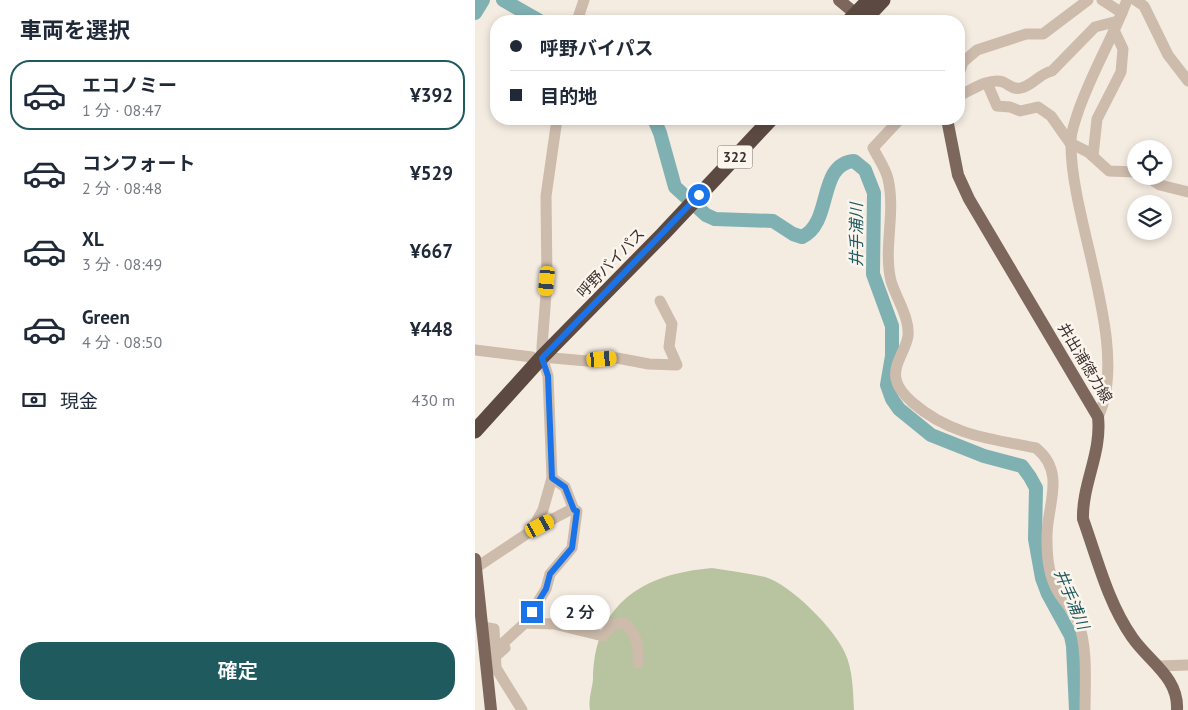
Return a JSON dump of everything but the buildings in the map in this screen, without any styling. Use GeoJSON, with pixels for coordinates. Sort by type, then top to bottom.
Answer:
{"type":"FeatureCollection","features":[{"type":"Feature","properties":{"kind":"highway"},"geometry":{"type":"LineString","coordinates":[[862,15],[869,0]]}},
{"type":"Feature","properties":{"kind":"highway"},"geometry":{"type":"LineString","coordinates":[[865,15],[883,0]]}},
{"type":"Feature","properties":{"kind":"highway","name":"呼野バイパス"},"geometry":{"type":"LineString","coordinates":[[475,417],[682,207],[753,125]]}},
{"type":"Feature","properties":{"kind":"highway","name":"呼野バイパス"},"geometry":{"type":"LineString","coordinates":[[695,193],[765,125]]}},
{"type":"Feature","properties":{"kind":"highway","name":"呼野バイパス"},"geometry":{"type":"LineString","coordinates":[[475,431],[539,354]]}},
{"type":"Feature","properties":{"kind":"main road"},"geometry":{"type":"LineString","coordinates":[[839,0],[854,15]]}},
{"type":"Feature","properties":{"kind":"main road","name":"井出浦徳力線"},"geometry":{"type":"LineString","coordinates":[[948,125],[958,175],[969,199],[1098,417],[1100,436],[1083,506],[1083,519],[1117,613],[1132,638],[1159,666],[1173,689],[1174,709]]}},
{"type":"Feature","properties":{"kind":"main road"},"geometry":{"type":"LineString","coordinates":[[476,563],[477,593],[483,627],[491,710]]}},
{"type":"Feature","properties":{"kind":"street"},"geometry":{"type":"LineString","coordinates":[[579,15],[584,0]]}},
{"type":"Feature","properties":{"kind":"street"},"geometry":{"type":"LineString","coordinates":[[965,60],[977,50],[1026,34],[1043,34],[1088,0]]}},
{"type":"Feature","properties":{"kind":"street"},"geometry":{"type":"LineString","coordinates":[[1093,156],[1097,119],[1102,104],[1121,72],[1123,49],[1118,21],[1102,0]]}},
{"type":"Feature","properties":{"kind":"street"},"geometry":{"type":"LineString","coordinates":[[1098,417],[1105,403],[1107,381],[1104,321],[1073,175],[1070,143],[1084,92],[1127,0]]}},
{"type":"Feature","properties":{"kind":"street"},"geometry":{"type":"LineString","coordinates":[[1135,0],[1144,6],[1168,55],[1188,81]]}},
{"type":"Feature","properties":{"kind":"street"},"geometry":{"type":"LineString","coordinates":[[965,93],[987,83],[1003,82],[1012,88],[1020,89],[1030,85],[1043,73],[1052,71],[1095,27],[1118,21]]}},
{"type":"Feature","properties":{"kind":"street"},"geometry":{"type":"LineString","coordinates":[[987,83],[997,106],[1010,107],[1020,111],[1039,107],[1051,116],[1070,143],[1093,156],[1109,171],[1127,172]]}},
{"type":"Feature","properties":{"kind":"street"},"geometry":{"type":"LineString","coordinates":[[531,530],[543,510],[552,478],[548,376],[539,354],[547,281],[547,196],[556,125]]}},
{"type":"Feature","properties":{"kind":"street"},"geometry":{"type":"LineString","coordinates":[[894,125],[873,148],[888,178],[891,203],[888,255],[891,281],[907,323],[908,335],[896,368],[896,380],[903,395],[937,422],[973,435],[1036,448],[1046,456],[1054,476],[1047,540],[1049,560],[1057,590],[1075,616],[1081,635],[1085,710]]}},
{"type":"Feature","properties":{"kind":"street"},"geometry":{"type":"LineString","coordinates":[[1160,185],[1188,192]]}},
{"type":"Feature","properties":{"kind":"street"},"geometry":{"type":"LineString","coordinates":[[475,350],[539,354],[587,361],[617,358],[649,364],[677,364],[669,347],[672,324],[660,301]]}},
{"type":"Feature","properties":{"kind":"street"},"geometry":{"type":"LineString","coordinates":[[495,656],[505,648],[503,643],[525,623],[546,589],[550,574],[572,548],[577,511],[574,510],[565,487],[552,478]]}},
{"type":"Feature","properties":{"kind":"street"},"geometry":{"type":"LineString","coordinates":[[476,563],[531,530],[570,510],[574,510]]}},
{"type":"Feature","properties":{"kind":"street"},"geometry":{"type":"LineString","coordinates":[[525,623],[555,624],[603,636],[613,624],[624,623],[635,633],[639,645],[638,663]]}},
{"type":"Feature","properties":{"kind":"street"},"geometry":{"type":"LineString","coordinates":[[483,627],[493,629],[496,668],[522,710]]}},
{"type":"Feature","properties":{"kind":"street"},"geometry":{"type":"LineString","coordinates":[[1159,666],[1188,665]]}},
{"type":"Feature","properties":{"kind":"green space"},"geometry":{"type":"Polygon","coordinates":[[[712,568],[765,577],[775,581],[787,588],[822,620],[840,643],[848,660],[853,689],[854,710],[590,710],[596,654],[602,631],[613,613],[627,598],[644,586],[664,577],[687,571],[712,568]]]}},
{"type":"Feature","properties":{"kind":"waterway"},"geometry":{"type":"LineString","coordinates":[[475,13],[483,0]]}},
{"type":"Feature","properties":{"kind":"waterway","name":"井手浦川"},"geometry":{"type":"LineString","coordinates":[[503,0],[529,15]]}},
{"type":"Feature","properties":{"kind":"waterway","name":"井手浦川"},"geometry":{"type":"LineString","coordinates":[[657,125],[675,187],[706,215],[715,219],[773,221],[793,234],[802,237],[812,230],[818,220],[829,183],[835,172],[842,165],[854,161],[865,170],[874,193],[873,274],[892,326],[892,356],[887,385],[892,399],[899,409],[931,435],[984,456],[1022,466],[1030,477],[1036,488],[1035,539],[1042,578],[1048,594],[1071,636],[1073,646],[1076,710]]}},
{"type":"Feature","properties":{"kind":"route"},"geometry":{"type":"LineString","coordinates":[[532,612],[546,589],[550,574],[572,548],[577,511],[574,510],[565,487],[552,478],[548,376],[542,358],[699,195]]}}]}
